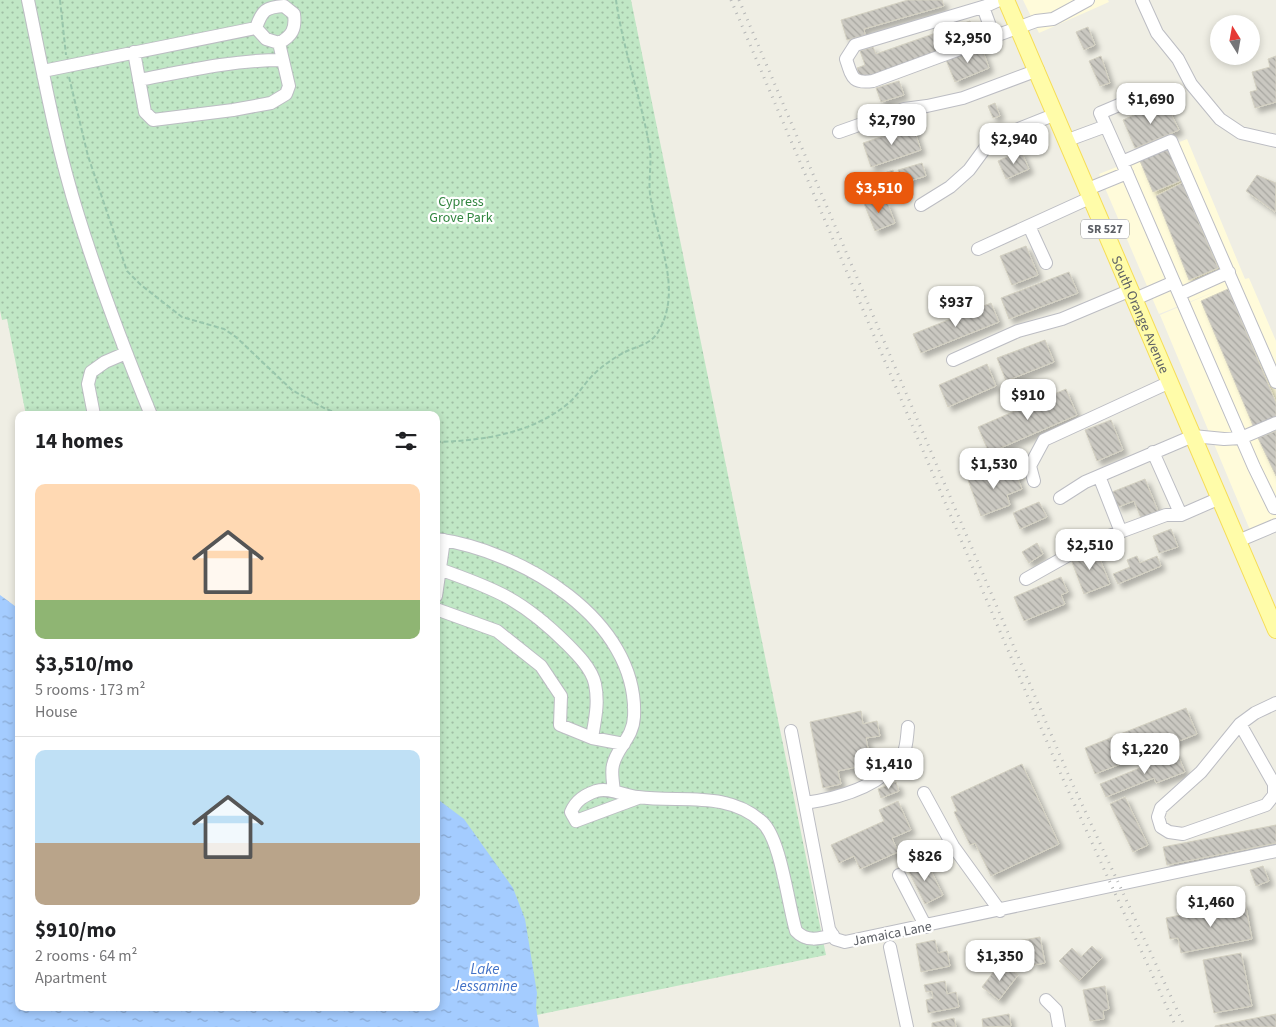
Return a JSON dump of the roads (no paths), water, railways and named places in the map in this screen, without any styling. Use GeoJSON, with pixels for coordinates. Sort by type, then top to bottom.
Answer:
{"type":"FeatureCollection","features":[{"type":"Feature","properties":{"kind":"main road","name":"South Orange Avenue"},"geometry":{"type":"LineString","coordinates":[[1006,0],[1038,70],[1193,436],[1274,621]]}},
{"type":"Feature","properties":{"kind":"street"},"geometry":{"type":"LineString","coordinates":[[28,0],[43,71],[78,214],[126,353],[149,411]]}},
{"type":"Feature","properties":{"kind":"street"},"geometry":{"type":"LineString","coordinates":[[999,0],[982,7],[855,45],[846,59],[851,74],[855,80],[862,82],[873,81],[1036,21],[1053,20],[1088,0]]}},
{"type":"Feature","properties":{"kind":"street"},"geometry":{"type":"LineString","coordinates":[[1142,0],[1157,33],[1178,59],[1191,84],[1220,120],[1241,133],[1276,141]]}},
{"type":"Feature","properties":{"kind":"street"},"geometry":{"type":"LineString","coordinates":[[284,6],[294,14],[296,26],[290,37],[279,43],[266,39],[256,28],[261,14],[272,7],[284,6]]}},
{"type":"Feature","properties":{"kind":"street"},"geometry":{"type":"LineString","coordinates":[[982,7],[994,37]]}},
{"type":"Feature","properties":{"kind":"street"},"geometry":{"type":"LineString","coordinates":[[43,71],[256,28]]}},
{"type":"Feature","properties":{"kind":"street"},"geometry":{"type":"LineString","coordinates":[[134,52],[144,112],[153,120],[234,110],[271,103],[286,94],[289,86],[279,43]]}},
{"type":"Feature","properties":{"kind":"street"},"geometry":{"type":"LineString","coordinates":[[139,80],[222,64],[252,60],[282,60]]}},
{"type":"Feature","properties":{"kind":"street"},"geometry":{"type":"LineString","coordinates":[[839,132],[904,109],[963,98],[1038,70]]}},
{"type":"Feature","properties":{"kind":"street"},"geometry":{"type":"LineString","coordinates":[[1152,91],[1100,113],[1241,438],[1274,508],[1276,508]]}},
{"type":"Feature","properties":{"kind":"street"},"geometry":{"type":"LineString","coordinates":[[921,205],[950,187],[962,176],[991,140],[1056,114]]}},
{"type":"Feature","properties":{"kind":"street"},"geometry":{"type":"LineString","coordinates":[[1068,140],[1106,126]]}},
{"type":"Feature","properties":{"kind":"street"},"geometry":{"type":"LineString","coordinates":[[978,249],[1029,226],[1090,193],[1124,167],[1171,140],[1276,382]]}},
{"type":"Feature","properties":{"kind":"street"},"geometry":{"type":"LineString","coordinates":[[1029,226],[1046,263]]}},
{"type":"Feature","properties":{"kind":"street"},"geometry":{"type":"LineString","coordinates":[[1180,294],[1229,272]]}},
{"type":"Feature","properties":{"kind":"street"},"geometry":{"type":"LineString","coordinates":[[953,360],[1018,331],[1062,319],[1174,282]]}},
{"type":"Feature","properties":{"kind":"street"},"geometry":{"type":"LineString","coordinates":[[93,411],[88,384],[91,372],[105,362],[126,353]]}},
{"type":"Feature","properties":{"kind":"street"},"geometry":{"type":"LineString","coordinates":[[1034,481],[1030,466],[1044,440],[1170,382]]}},
{"type":"Feature","properties":{"kind":"street"},"geometry":{"type":"LineString","coordinates":[[1060,498],[1099,476],[1193,436],[1224,439],[1241,438],[1276,423]]}},
{"type":"Feature","properties":{"kind":"street"},"geometry":{"type":"LineString","coordinates":[[1153,452],[1181,515]]}},
{"type":"Feature","properties":{"kind":"street"},"geometry":{"type":"LineString","coordinates":[[1099,476],[1121,532]]}},
{"type":"Feature","properties":{"kind":"street"},"geometry":{"type":"LineString","coordinates":[[1026,579],[1090,543],[1166,515],[1181,515],[1220,498]]}},
{"type":"Feature","properties":{"kind":"street"},"geometry":{"type":"LineString","coordinates":[[1238,541],[1276,525]]}},
{"type":"Feature","properties":{"kind":"street"},"geometry":{"type":"LineString","coordinates":[[440,539],[476,547],[507,558],[539,574],[565,593],[591,617],[621,658],[629,680],[634,718],[630,736],[613,764],[614,791]]}},
{"type":"Feature","properties":{"kind":"street"},"geometry":{"type":"LineString","coordinates":[[440,569],[494,588],[520,603],[546,623],[580,656],[595,682],[597,709],[592,738]]}},
{"type":"Feature","properties":{"kind":"street"},"geometry":{"type":"LineString","coordinates":[[440,610],[497,631],[541,666],[561,696],[560,725],[592,738],[624,744]]}},
{"type":"Feature","properties":{"kind":"street"},"geometry":{"type":"LineString","coordinates":[[1240,724],[1274,784],[1274,795],[1266,805],[1183,834],[1170,832],[1161,827],[1158,817],[1161,808],[1201,772],[1240,724],[1255,713],[1276,703]]}},
{"type":"Feature","properties":{"kind":"street"},"geometry":{"type":"LineString","coordinates":[[805,803],[864,787],[892,768],[904,752],[908,727]]}},
{"type":"Feature","properties":{"kind":"street","name":"Jamaica Lane"},"geometry":{"type":"LineString","coordinates":[[791,731],[829,929],[835,939],[845,942],[926,927],[1110,885],[1276,851]]}},
{"type":"Feature","properties":{"kind":"street"},"geometry":{"type":"LineString","coordinates":[[638,798],[576,821],[571,812],[575,803],[598,791],[614,791],[638,798],[707,800],[748,812],[763,823],[770,836],[779,859],[796,931],[801,936],[810,939],[832,935]]}},
{"type":"Feature","properties":{"kind":"street"},"geometry":{"type":"LineString","coordinates":[[924,793],[953,846],[1000,911]]}},
{"type":"Feature","properties":{"kind":"street"},"geometry":{"type":"LineString","coordinates":[[899,875],[926,927]]}},
{"type":"Feature","properties":{"kind":"street"},"geometry":{"type":"LineString","coordinates":[[890,947],[907,1027]]}},
{"type":"Feature","properties":{"kind":"street"},"geometry":{"type":"LineString","coordinates":[[1046,1000],[1056,1010],[1059,1027]]}},
{"type":"Feature","properties":{"kind":"water","name":"Lake Jessamine"},"geometry":{"type":"Polygon","coordinates":[[[0,595],[15,606],[15,1011],[440,1011],[440,801],[464,819],[513,888],[525,919],[537,993],[536,1007],[539,1027],[0,1027],[0,595]]]}},
{"type":"Feature","properties":{"kind":"railway"},"geometry":{"type":"LineString","coordinates":[[731,0],[1062,777],[1176,1027]]}},
{"type":"Feature","properties":{"kind":"railway"},"geometry":{"type":"LineString","coordinates":[[739,0],[1068,774],[1185,1027]]}},
{"type":"Feature","properties":{"kind":"park label","name":"Cypress Grove Park"},"geometry":{"type":"Point","coordinates":[461,210]}}]}
